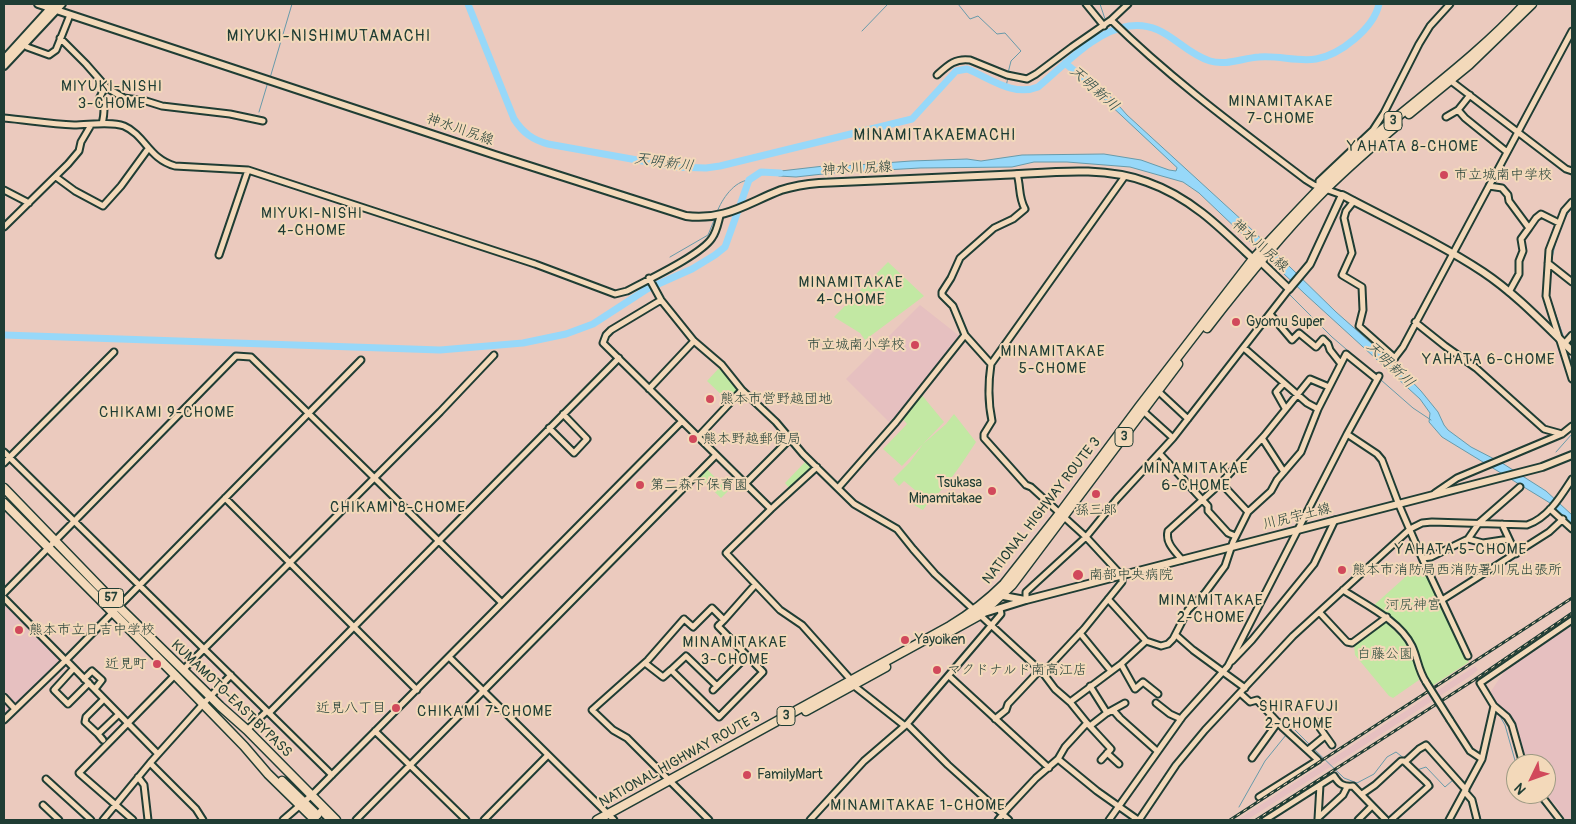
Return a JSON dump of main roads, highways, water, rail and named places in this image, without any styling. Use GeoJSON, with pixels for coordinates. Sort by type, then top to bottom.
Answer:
{"type":"FeatureCollection","features":[{"type":"Feature","properties":{"kind":"highway","name":"NATIONAL HIGHWAY ROUTE 3"},"geometry":{"type":"LineString","coordinates":[[998,594],[1269,245],[1379,133],[1456,69],[1525,4]]}},
{"type":"Feature","properties":{"kind":"highway","name":"NATIONAL HIGHWAY ROUTE 3"},"geometry":{"type":"LineString","coordinates":[[1323,188],[1496,41],[1532,4]]}},
{"type":"Feature","properties":{"kind":"highway","name":"NATIONAL HIGHWAY ROUTE 3"},"geometry":{"type":"LineString","coordinates":[[1141,409],[1158,391],[1259,257]]}},
{"type":"Feature","properties":{"kind":"highway","name":"KUMAMOTO-EAST BYPASS"},"geometry":{"type":"LineString","coordinates":[[4,488],[118,606],[210,697],[247,730],[319,817]]}},
{"type":"Feature","properties":{"kind":"highway","name":"KUMAMOTO-EAST BYPASS"},"geometry":{"type":"LineString","coordinates":[[4,503],[175,675],[244,746],[268,774],[336,820]]}},
{"type":"Feature","properties":{"kind":"highway","name":"NATIONAL HIGHWAY ROUTE 3"},"geometry":{"type":"LineString","coordinates":[[597,820],[610,818],[670,782],[977,612],[1012,585],[1062,514]]}},
{"type":"Feature","properties":{"kind":"highway"},"geometry":{"type":"LineString","coordinates":[[220,706],[306,800],[319,817]]}},
{"type":"Feature","properties":{"kind":"main road","name":"神水川尻線"},"geometry":{"type":"LineString","coordinates":[[38,4],[54,7],[70,15],[670,212],[693,217],[722,215],[748,206],[782,190],[799,185],[1091,172],[1125,176],[1145,181],[1192,204],[1259,257],[1291,286],[1310,264],[1342,195],[1453,254],[1484,273],[1509,292],[1572,350]]}},
{"type":"Feature","properties":{"kind":"main road"},"geometry":{"type":"LineString","coordinates":[[4,59],[54,7],[62,4]]}},
{"type":"Feature","properties":{"kind":"main road"},"geometry":{"type":"LineString","coordinates":[[4,66],[54,7]]}},
{"type":"Feature","properties":{"kind":"main road","name":"川尻宇土線"},"geometry":{"type":"LineString","coordinates":[[977,612],[1000,609],[1026,600],[1298,529],[1399,505],[1524,471],[1572,455]]}},
{"type":"Feature","properties":{"kind":"main road"},"geometry":{"type":"LineString","coordinates":[[1012,585],[1016,596],[1026,600]]}},
{"type":"Feature","properties":{"kind":"main road"},"geometry":{"type":"LineString","coordinates":[[998,594],[1004,603],[1014,604]]}},
{"type":"Feature","properties":{"kind":"main road","name":"川尻宇土線"},"geometry":{"type":"LineString","coordinates":[[998,594],[1026,600]]}},
{"type":"Feature","properties":{"kind":"main road"},"geometry":{"type":"LineString","coordinates":[[319,817],[330,820]]}},
{"type":"Feature","properties":{"kind":"water"},"geometry":{"type":"Polygon","coordinates":[[[1074,71],[1112,98],[1127,115],[1245,223],[1336,312],[1396,365],[1438,412],[1448,430],[1471,447],[1502,463],[1546,491],[1572,515],[1572,525],[1550,503],[1442,437],[1429,422],[1430,413],[1420,399],[1305,294],[1199,193],[1183,182],[1130,167],[1067,162],[1034,162],[1012,167],[920,168],[796,177],[779,176],[772,172],[824,166],[911,161],[967,159],[981,161],[1022,155],[1104,154],[1141,160],[1176,171],[1177,168],[1074,71]]]}},
{"type":"Feature","properties":{"kind":"waterway"},"geometry":{"type":"LineString","coordinates":[[270,78],[292,4]]}},
{"type":"Feature","properties":{"kind":"waterway","name":"天明新川"},"geometry":{"type":"LineString","coordinates":[[468,4],[514,119],[529,135],[548,144],[676,167],[706,168],[912,119],[956,71],[967,69],[1002,85],[1020,90],[1038,87],[1080,50],[1116,29],[1129,26],[1142,26],[1163,32],[1189,51],[1210,61],[1228,62],[1266,57],[1302,60],[1316,59],[1335,52],[1355,39],[1370,22],[1379,4]]}},
{"type":"Feature","properties":{"kind":"waterway"},"geometry":{"type":"LineString","coordinates":[[862,31],[888,4]]}},
{"type":"Feature","properties":{"kind":"waterway"},"geometry":{"type":"LineString","coordinates":[[958,4],[970,19],[978,16],[997,34],[1005,33],[1021,51],[1011,61],[1008,73]]}},
{"type":"Feature","properties":{"kind":"waterway"},"geometry":{"type":"LineString","coordinates":[[1100,4],[1106,22]]}},
{"type":"Feature","properties":{"kind":"waterway"},"geometry":{"type":"LineString","coordinates":[[1107,26],[1107,33]]}},
{"type":"Feature","properties":{"kind":"waterway","name":"天明新川"},"geometry":{"type":"LineString","coordinates":[[1065,63],[1098,90]]}},
{"type":"Feature","properties":{"kind":"waterway"},"geometry":{"type":"LineString","coordinates":[[1006,87],[1008,77]]}},
{"type":"Feature","properties":{"kind":"waterway"},"geometry":{"type":"LineString","coordinates":[[259,112],[268,82]]}},
{"type":"Feature","properties":{"kind":"waterway"},"geometry":{"type":"LineString","coordinates":[[4,335],[440,350],[523,343],[566,334],[593,324],[647,289],[692,269],[715,255],[725,247],[749,180],[761,172],[780,173]]}},
{"type":"Feature","properties":{"kind":"waterway"},"geometry":{"type":"LineString","coordinates":[[717,212],[725,196],[738,184],[749,180]]}},
{"type":"Feature","properties":{"kind":"waterway"},"geometry":{"type":"LineString","coordinates":[[1551,263],[1561,227],[1572,208]]}},
{"type":"Feature","properties":{"kind":"waterway"},"geometry":{"type":"LineString","coordinates":[[670,257],[708,235],[715,218]]}},
{"type":"Feature","properties":{"kind":"waterway"},"geometry":{"type":"LineString","coordinates":[[1242,255],[1248,259]]}},
{"type":"Feature","properties":{"kind":"waterway"},"geometry":{"type":"LineString","coordinates":[[1551,267],[1549,295],[1565,341]]}},
{"type":"Feature","properties":{"kind":"waterway"},"geometry":{"type":"LineString","coordinates":[[1261,268],[1286,291]]}},
{"type":"Feature","properties":{"kind":"waterway"},"geometry":{"type":"LineString","coordinates":[[1289,294],[1332,337],[1374,373]]}},
{"type":"Feature","properties":{"kind":"waterway"},"geometry":{"type":"LineString","coordinates":[[1568,352],[1572,365]]}},
{"type":"Feature","properties":{"kind":"waterway"},"geometry":{"type":"LineString","coordinates":[[1381,380],[1413,408],[1431,420]]}},
{"type":"Feature","properties":{"kind":"waterway"},"geometry":{"type":"LineString","coordinates":[[1556,452],[1572,434]]}},
{"type":"Feature","properties":{"kind":"waterway"},"geometry":{"type":"LineString","coordinates":[[1501,718],[1505,725],[1513,754]]}},
{"type":"Feature","properties":{"kind":"waterway"},"geometry":{"type":"LineString","coordinates":[[1289,732],[1293,728],[1311,746]]}},
{"type":"Feature","properties":{"kind":"waterway"},"geometry":{"type":"LineString","coordinates":[[1239,807],[1265,761],[1286,735]]}},
{"type":"Feature","properties":{"kind":"waterway"},"geometry":{"type":"LineString","coordinates":[[1314,749],[1344,778],[1357,783],[1374,774],[1387,757],[1396,752],[1405,759]]}},
{"type":"Feature","properties":{"kind":"waterway"},"geometry":{"type":"LineString","coordinates":[[1417,770],[1426,767],[1445,787],[1453,780]]}},
{"type":"Feature","properties":{"kind":"waterway"},"geometry":{"type":"LineString","coordinates":[[1467,790],[1473,797]]}},
{"type":"Feature","properties":{"kind":"waterway"},"geometry":{"type":"LineString","coordinates":[[1475,800],[1481,820]]}},
{"type":"Feature","properties":{"kind":"waterway"},"geometry":{"type":"LineString","coordinates":[[1542,804],[1556,820]]}},
{"type":"Feature","properties":{"kind":"railway"},"geometry":{"type":"LineString","coordinates":[[1230,820],[1572,598]]}},
{"type":"Feature","properties":{"kind":"railway"},"geometry":{"type":"LineString","coordinates":[[1256,820],[1474,680],[1572,613]]}},
{"type":"Feature","properties":{"kind":"place","name":"市立城南中学校"},"geometry":{"type":"Point","coordinates":[1444,175]}},
{"type":"Feature","properties":{"kind":"place","name":"Gyomu Super"},"geometry":{"type":"Point","coordinates":[1236,322]}},
{"type":"Feature","properties":{"kind":"place","name":"市立城南小学校"},"geometry":{"type":"Point","coordinates":[915,345]}},
{"type":"Feature","properties":{"kind":"place","name":"熊本市営野越団地"},"geometry":{"type":"Point","coordinates":[710,399]}},
{"type":"Feature","properties":{"kind":"place","name":"熊本野越郵便局"},"geometry":{"type":"Point","coordinates":[693,439]}},
{"type":"Feature","properties":{"kind":"place","name":"第二森下保育園"},"geometry":{"type":"Point","coordinates":[640,485]}},
{"type":"Feature","properties":{"kind":"place","name":"Tsukasa Minamitakae"},"geometry":{"type":"Point","coordinates":[992,491]}},
{"type":"Feature","properties":{"kind":"place","name":"孫三郎"},"geometry":{"type":"Point","coordinates":[1096,494]}},
{"type":"Feature","properties":{"kind":"place","name":"熊本市消防局西消防署川尻出張所"},"geometry":{"type":"Point","coordinates":[1342,570]}},
{"type":"Feature","properties":{"kind":"place","name":"南部中央病院"},"geometry":{"type":"Point","coordinates":[1078,575]}},
{"type":"Feature","properties":{"kind":"place","name":"熊本市立日吉中学校"},"geometry":{"type":"Point","coordinates":[19,630]}},
{"type":"Feature","properties":{"kind":"place","name":"Yayoiken"},"geometry":{"type":"Point","coordinates":[905,640]}},
{"type":"Feature","properties":{"kind":"place","name":"近見町"},"geometry":{"type":"Point","coordinates":[157,664]}},
{"type":"Feature","properties":{"kind":"place","name":"マクドナルド南高江店"},"geometry":{"type":"Point","coordinates":[937,670]}},
{"type":"Feature","properties":{"kind":"place","name":"近見八丁目"},"geometry":{"type":"Point","coordinates":[396,708]}},
{"type":"Feature","properties":{"kind":"place","name":"FamilyMart"},"geometry":{"type":"Point","coordinates":[747,775]}},
{"type":"Feature","properties":{"kind":"district","name":"MIYUKI-NISHIMUTAMACHI"},"geometry":{"type":"Point","coordinates":[329,37]}},
{"type":"Feature","properties":{"kind":"district","name":"MIYUKI-NISHI 3-CHOME"},"geometry":{"type":"Point","coordinates":[112,96]}},
{"type":"Feature","properties":{"kind":"district","name":"MINAMITAKAE 7-CHOME"},"geometry":{"type":"Point","coordinates":[1281,110]}},
{"type":"Feature","properties":{"kind":"district","name":"MINAMITAKAEMACHI"},"geometry":{"type":"Point","coordinates":[935,136]}},
{"type":"Feature","properties":{"kind":"district","name":"YAHATA 8-CHOME"},"geometry":{"type":"Point","coordinates":[1413,147]}},
{"type":"Feature","properties":{"kind":"district","name":"MIYUKI-NISHI 4-CHOME"},"geometry":{"type":"Point","coordinates":[312,222]}},
{"type":"Feature","properties":{"kind":"district","name":"MINAMITAKAE 4-CHOME"},"geometry":{"type":"Point","coordinates":[851,292]}},
{"type":"Feature","properties":{"kind":"district","name":"MINAMITAKAE 5-CHOME"},"geometry":{"type":"Point","coordinates":[1053,360]}},
{"type":"Feature","properties":{"kind":"district","name":"YAHATA 6-CHOME"},"geometry":{"type":"Point","coordinates":[1489,360]}},
{"type":"Feature","properties":{"kind":"district","name":"CHIKAMI 9-CHOME"},"geometry":{"type":"Point","coordinates":[167,413]}},
{"type":"Feature","properties":{"kind":"district","name":"MINAMITAKAE 6-CHOME"},"geometry":{"type":"Point","coordinates":[1196,478]}},
{"type":"Feature","properties":{"kind":"district","name":"CHIKAMI 8-CHOME"},"geometry":{"type":"Point","coordinates":[398,508]}},
{"type":"Feature","properties":{"kind":"district","name":"YAHATA 5-CHOME"},"geometry":{"type":"Point","coordinates":[1461,550]}},
{"type":"Feature","properties":{"kind":"district","name":"MINAMITAKAE 2-CHOME"},"geometry":{"type":"Point","coordinates":[1211,610]}},
{"type":"Feature","properties":{"kind":"district","name":"MINAMITAKAE 3-CHOME"},"geometry":{"type":"Point","coordinates":[735,652]}},
{"type":"Feature","properties":{"kind":"district","name":"CHIKAMI 7-CHOME"},"geometry":{"type":"Point","coordinates":[485,712]}},
{"type":"Feature","properties":{"kind":"district","name":"SHIRAFUJI 2-CHOME"},"geometry":{"type":"Point","coordinates":[1299,716]}},
{"type":"Feature","properties":{"kind":"district","name":"MINAMITAKAE 1-CHOME"},"geometry":{"type":"Point","coordinates":[918,806]}},
{"type":"Feature","properties":{"kind":"park label","name":"河尻神宮"},"geometry":{"type":"Point","coordinates":[1413,605]}},
{"type":"Feature","properties":{"kind":"park label","name":"白藤公園"},"geometry":{"type":"Point","coordinates":[1385,654]}}]}
